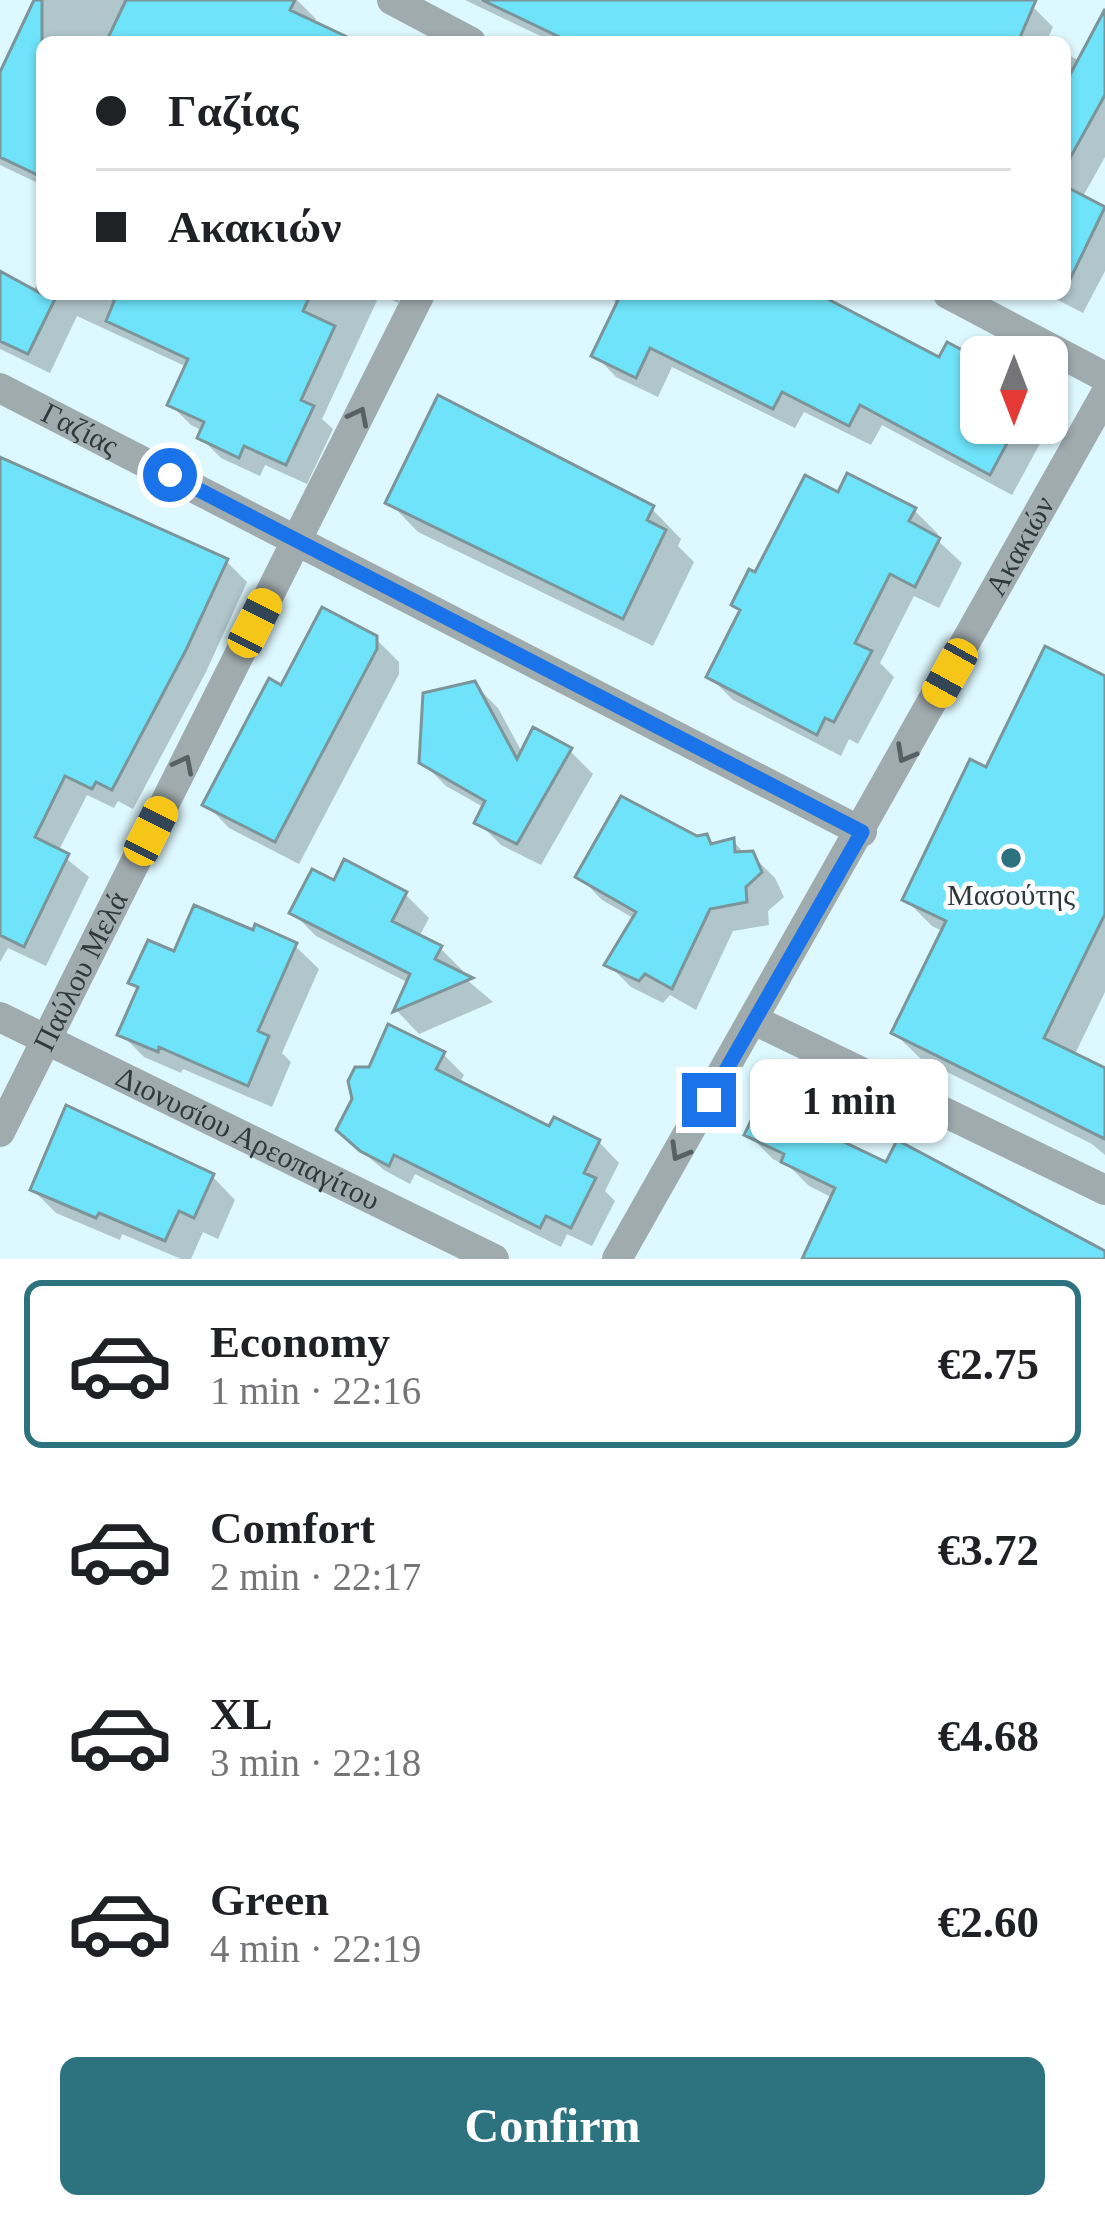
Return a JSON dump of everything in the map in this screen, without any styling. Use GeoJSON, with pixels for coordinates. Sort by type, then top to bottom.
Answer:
{"type":"FeatureCollection","features":[{"type":"Feature","properties":{"kind":"street"},"geometry":{"type":"LineString","coordinates":[[392,0],[461,36]]}},
{"type":"Feature","properties":{"kind":"street","name":"Παύλου Μελά"},"geometry":{"type":"LineString","coordinates":[[0,1132],[417,300]]}},
{"type":"Feature","properties":{"kind":"street"},"geometry":{"type":"LineString","coordinates":[[959,300],[1105,377]]}},
{"type":"Feature","properties":{"kind":"street","name":"Γαζίας"},"geometry":{"type":"LineString","coordinates":[[0,388],[862,832]]}},
{"type":"Feature","properties":{"kind":"street","name":"Ακακιών"},"geometry":{"type":"LineString","coordinates":[[617,1259],[1105,395]]}},
{"type":"Feature","properties":{"kind":"street","name":"Διονυσίου Αρεοπαγίτου"},"geometry":{"type":"LineString","coordinates":[[0,1017],[494,1259]]}},
{"type":"Feature","properties":{"kind":"street"},"geometry":{"type":"LineString","coordinates":[[754,1020],[1105,1190]]}},
{"type":"Feature","properties":{"kind":"building"},"geometry":{"type":"Polygon","coordinates":[[[34,0],[42,0],[42,36],[36,36],[36,174],[0,157],[0,72],[34,0]]]}},
{"type":"Feature","properties":{"kind":"building"},"geometry":{"type":"Polygon","coordinates":[[[126,0],[295,0],[290,10],[345,36],[109,36],[126,0]]]}},
{"type":"Feature","properties":{"kind":"building"},"geometry":{"type":"Polygon","coordinates":[[[482,0],[1036,0],[1021,36],[557,36],[482,0]]]}},
{"type":"Feature","properties":{"kind":"building"},"geometry":{"type":"Polygon","coordinates":[[[1105,9],[1105,95],[1071,156],[1071,73],[1105,9]]]}},
{"type":"Feature","properties":{"kind":"building"},"geometry":{"type":"Polygon","coordinates":[[[1071,189],[1105,207],[1071,278],[1071,189]]]}},
{"type":"Feature","properties":{"kind":"building"},"geometry":{"type":"Polygon","coordinates":[[[0,271],[36,291],[36,300],[55,300],[28,354],[0,341],[0,271]]]}},
{"type":"Feature","properties":{"kind":"building"},"geometry":{"type":"Polygon","coordinates":[[[115,300],[308,300],[303,311],[335,326],[301,400],[314,406],[286,465],[244,446],[239,458],[197,438],[204,422],[167,405],[188,359],[106,321],[115,300]]]}},
{"type":"Feature","properties":{"kind":"building"},"geometry":{"type":"Polygon","coordinates":[[[618,300],[830,300],[939,357],[947,342],[960,349],[960,444],[1007,444],[990,475],[860,405],[849,426],[782,392],[773,409],[650,348],[636,378],[591,356],[618,300]]]}},
{"type":"Feature","properties":{"kind":"building"},"geometry":{"type":"Polygon","coordinates":[[[438,395],[654,506],[647,520],[666,530],[623,619],[385,503],[438,395]]]}},
{"type":"Feature","properties":{"kind":"building"},"geometry":{"type":"Polygon","coordinates":[[[0,457],[228,559],[112,790],[96,782],[92,789],[65,776],[35,837],[69,854],[24,947],[0,935],[0,457]]]}},
{"type":"Feature","properties":{"kind":"building"},"geometry":{"type":"Polygon","coordinates":[[[847,473],[916,508],[909,521],[940,538],[915,587],[890,574],[855,643],[872,651],[834,722],[825,718],[817,735],[706,677],[740,610],[731,605],[749,569],[755,572],[805,475],[838,492],[847,473]]]}},
{"type":"Feature","properties":{"kind":"building"},"geometry":{"type":"Polygon","coordinates":[[[322,607],[377,636],[377,649],[275,842],[202,805],[269,678],[281,685],[322,607]]]}},
{"type":"Feature","properties":{"kind":"building"},"geometry":{"type":"Polygon","coordinates":[[[1045,646],[1105,676],[1105,914],[1044,1038],[1105,1068],[1105,1139],[891,1033],[946,921],[902,900],[970,759],[986,767],[1045,646]]]}},
{"type":"Feature","properties":{"kind":"building"},"geometry":{"type":"Polygon","coordinates":[[[475,681],[517,759],[533,727],[572,748],[517,844],[474,823],[485,801],[419,763],[423,693],[475,681]]]}},
{"type":"Feature","properties":{"kind":"building"},"geometry":{"type":"Polygon","coordinates":[[[621,796],[697,836],[707,834],[711,844],[734,838],[735,852],[753,851],[762,872],[746,887],[747,902],[710,909],[672,989],[645,974],[639,981],[604,965],[636,912],[575,877],[621,796]]]}},
{"type":"Feature","properties":{"kind":"building"},"geometry":{"type":"Polygon","coordinates":[[[344,859],[407,892],[392,921],[442,946],[435,959],[473,978],[393,1012],[410,974],[289,913],[312,869],[334,880],[344,859]]]}},
{"type":"Feature","properties":{"kind":"building"},"geometry":{"type":"Polygon","coordinates":[[[194,905],[297,943],[258,1031],[269,1036],[248,1086],[159,1047],[158,1052],[117,1035],[138,987],[128,983],[148,940],[174,951],[194,905]]]}},
{"type":"Feature","properties":{"kind":"building"},"geometry":{"type":"Polygon","coordinates":[[[388,1024],[445,1052],[436,1069],[549,1126],[554,1117],[600,1140],[584,1173],[596,1178],[571,1228],[546,1216],[540,1228],[394,1155],[389,1166],[360,1151],[336,1130],[352,1099],[348,1081],[355,1067],[369,1067],[388,1024]]]}},
{"type":"Feature","properties":{"kind":"building"},"geometry":{"type":"Polygon","coordinates":[[[760,1102],[886,1162],[897,1140],[1105,1251],[1105,1259],[802,1259],[835,1188],[781,1162],[784,1154],[744,1135],[760,1102]]]}},
{"type":"Feature","properties":{"kind":"building"},"geometry":{"type":"Polygon","coordinates":[[[66,1105],[214,1174],[194,1218],[179,1211],[165,1241],[30,1190],[66,1105]]]}},
{"type":"Feature","properties":{"kind":"place","name":"Μασούτης"},"geometry":{"type":"Point","coordinates":[1011,858]}},
{"type":"Feature","properties":{"kind":"route"},"geometry":{"type":"LineString","coordinates":[[170,475],[862,832],[709,1100]]}}]}
